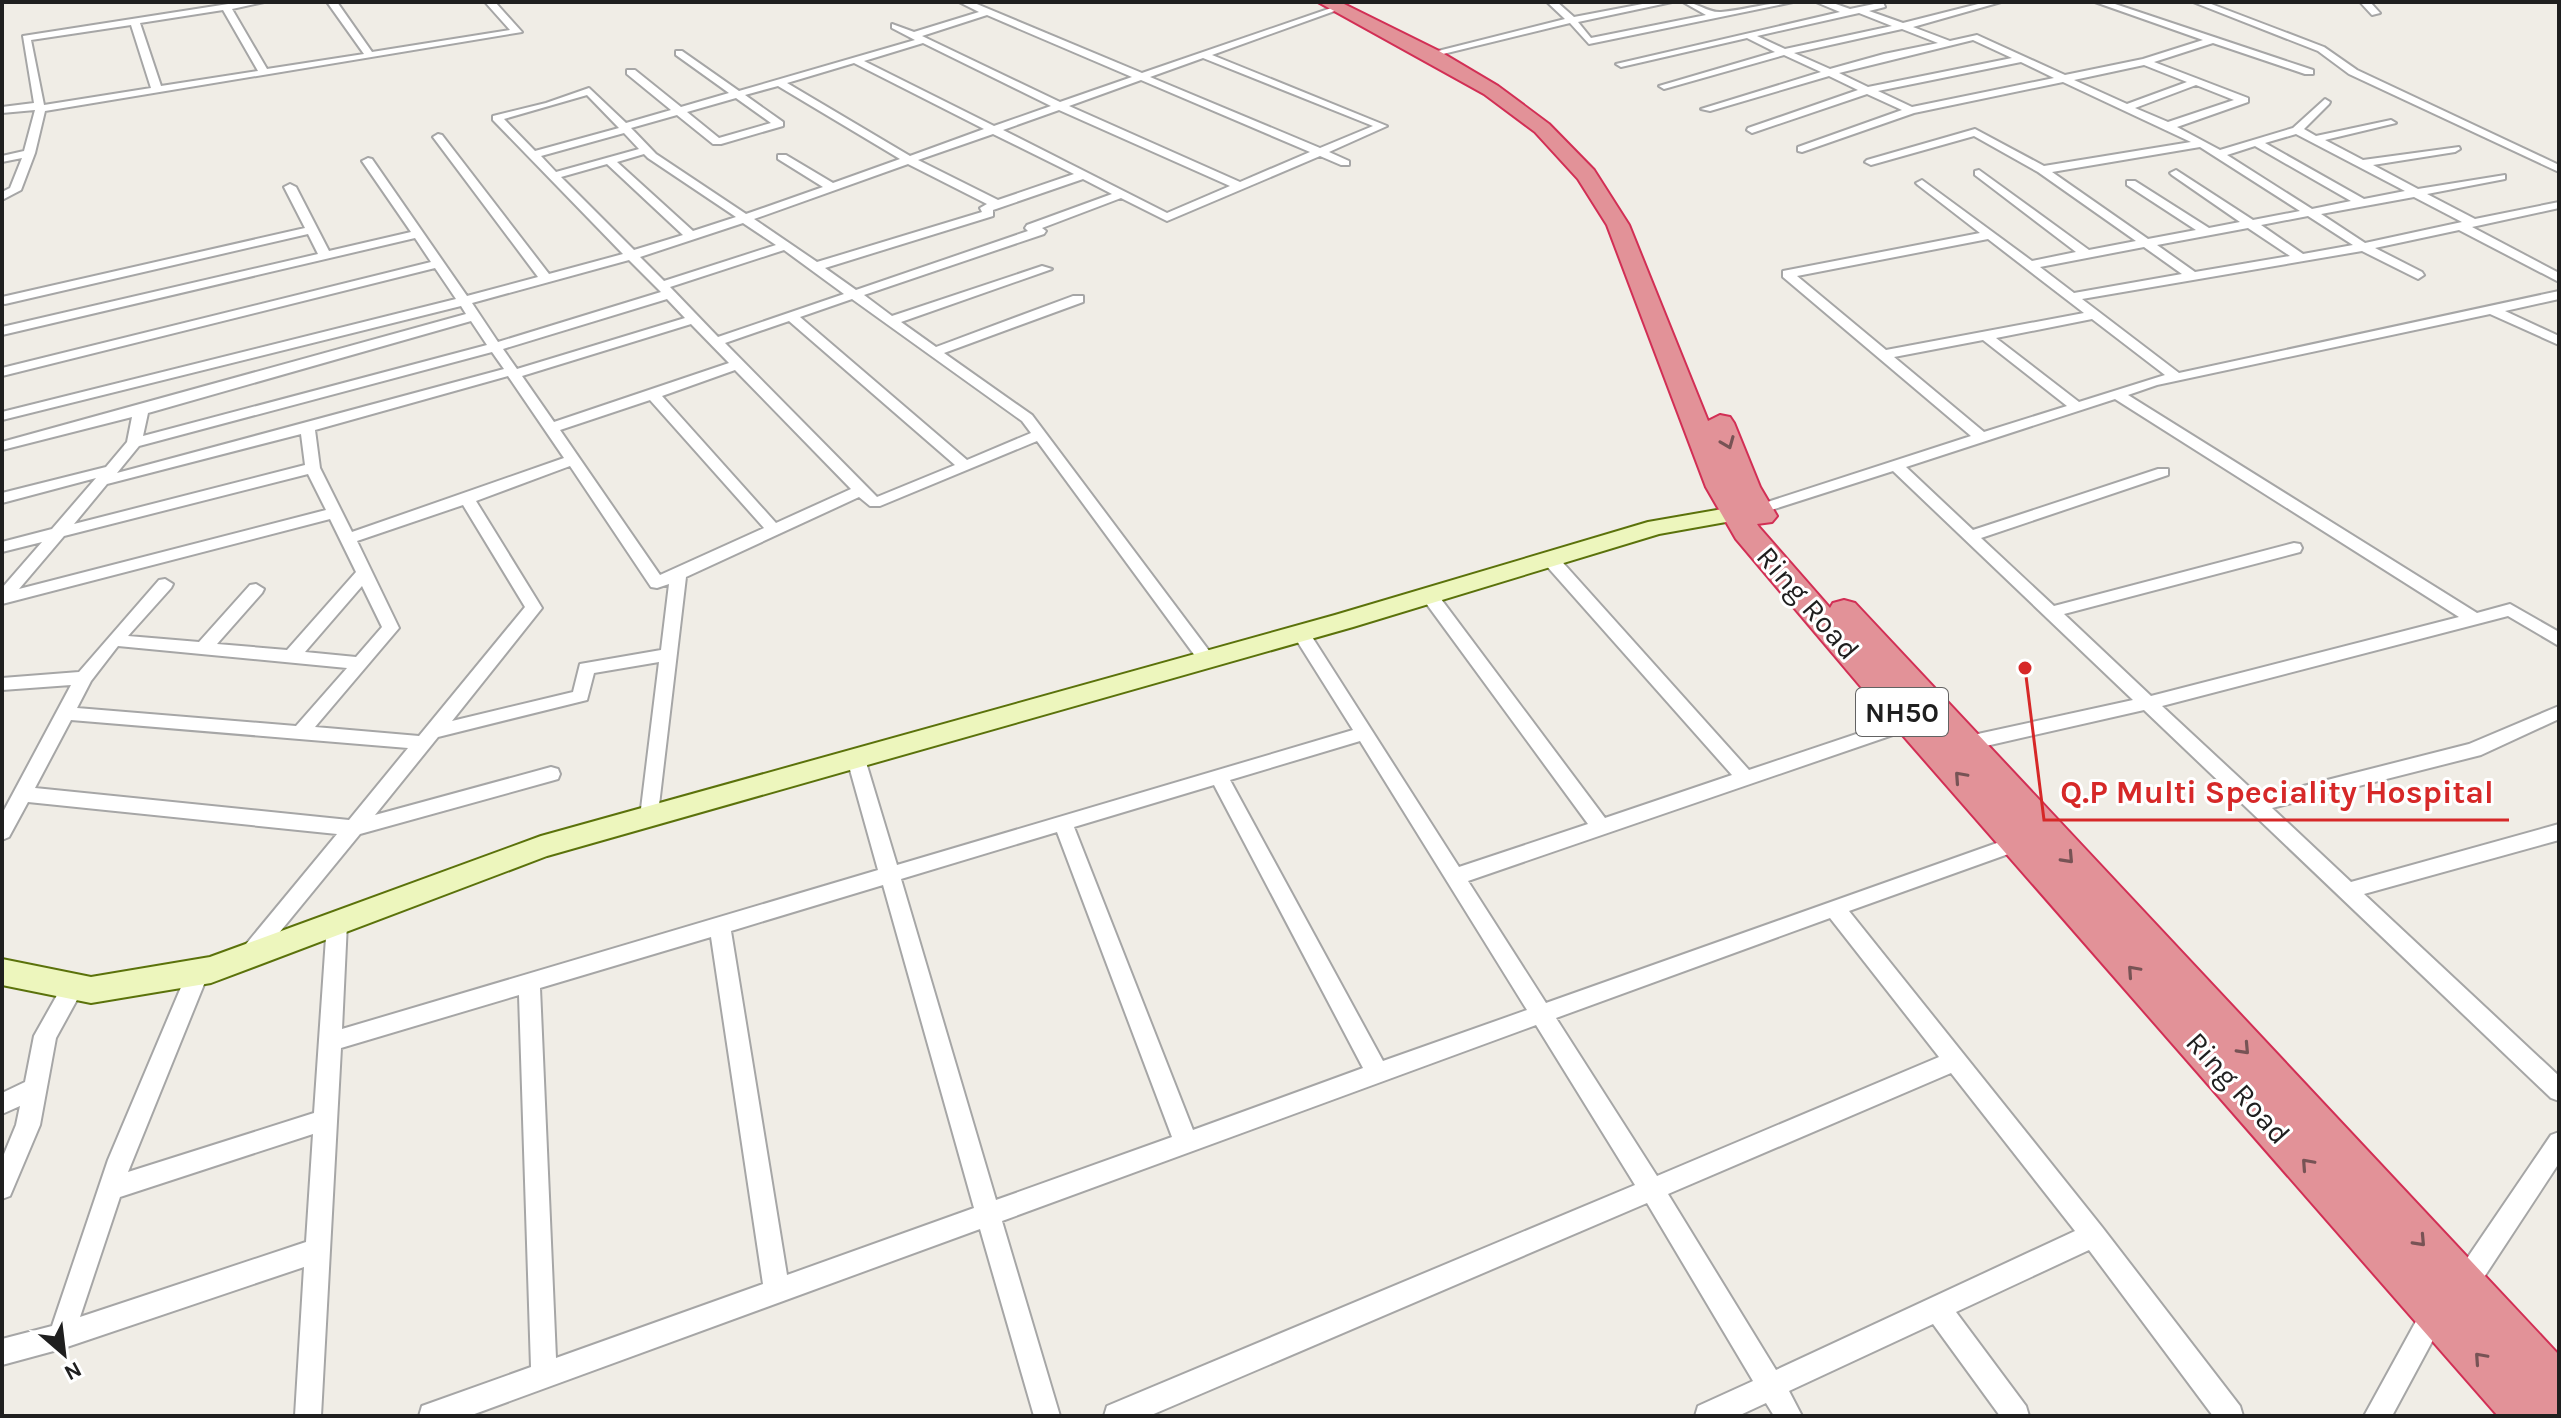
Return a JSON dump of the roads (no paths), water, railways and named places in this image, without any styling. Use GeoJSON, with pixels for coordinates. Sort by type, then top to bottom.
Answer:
{"type":"FeatureCollection","features":[{"type":"Feature","properties":{"kind":"highway","name":"Ring Road"},"geometry":{"type":"LineString","coordinates":[[1337,4],[1443,51],[1486,74],[1549,119],[1599,166],[1622,196],[1645,239],[1746,511],[1767,558],[1910,722],[2532,1416]]}},
{"type":"Feature","properties":{"kind":"highway","name":"Ring Road"},"geometry":{"type":"LineString","coordinates":[[1337,4],[1491,90],[1542,128],[1586,175],[1618,225],[1720,487],[1964,744],[2559,1392]]}},
{"type":"Feature","properties":{"kind":"street"},"geometry":{"type":"LineString","coordinates":[[2,197],[15,190],[29,153],[40,107],[26,38],[259,2]]}},
{"type":"Feature","properties":{"kind":"street"},"geometry":{"type":"LineString","coordinates":[[332,2],[370,56]]}},
{"type":"Feature","properties":{"kind":"street"},"geometry":{"type":"LineString","coordinates":[[2,110],[157,90],[517,32],[490,2]]}},
{"type":"Feature","properties":{"kind":"street"},"geometry":{"type":"LineString","coordinates":[[964,2],[1345,163]]}},
{"type":"Feature","properties":{"kind":"street"},"geometry":{"type":"LineString","coordinates":[[1552,2],[1589,41],[1701,19],[1714,21],[1788,2]]}},
{"type":"Feature","properties":{"kind":"street"},"geometry":{"type":"LineString","coordinates":[[1443,51],[1572,20],[1667,2]]}},
{"type":"Feature","properties":{"kind":"street"},"geometry":{"type":"LineString","coordinates":[[1688,2],[1714,21]]}},
{"type":"Feature","properties":{"kind":"street"},"geometry":{"type":"LineString","coordinates":[[1821,2],[1949,44]]}},
{"type":"Feature","properties":{"kind":"street"},"geometry":{"type":"LineString","coordinates":[[1621,64],[1894,2]]}},
{"type":"Feature","properties":{"kind":"street"},"geometry":{"type":"LineString","coordinates":[[1664,86],[1785,52],[1996,2]]}},
{"type":"Feature","properties":{"kind":"street"},"geometry":{"type":"LineString","coordinates":[[2100,2],[2309,72]]}},
{"type":"Feature","properties":{"kind":"street"},"geometry":{"type":"LineString","coordinates":[[2198,2],[2321,49],[2353,72],[2559,169]]}},
{"type":"Feature","properties":{"kind":"street"},"geometry":{"type":"LineString","coordinates":[[2365,2],[2375,13]]}},
{"type":"Feature","properties":{"kind":"street"},"geometry":{"type":"LineString","coordinates":[[2,416],[464,301],[632,255],[746,218],[1204,55],[1337,4]]}},
{"type":"Feature","properties":{"kind":"street"},"geometry":{"type":"LineString","coordinates":[[226,7],[264,73]]}},
{"type":"Feature","properties":{"kind":"street"},"geometry":{"type":"LineString","coordinates":[[533,155],[855,60],[987,12]]}},
{"type":"Feature","properties":{"kind":"street"},"geometry":{"type":"LineString","coordinates":[[135,21],[157,90]]}},
{"type":"Feature","properties":{"kind":"street"},"geometry":{"type":"LineString","coordinates":[[895,26],[1060,106],[1240,186]]}},
{"type":"Feature","properties":{"kind":"street"},"geometry":{"type":"LineString","coordinates":[[1726,32],[1785,52],[1911,110]]}},
{"type":"Feature","properties":{"kind":"street"},"geometry":{"type":"LineString","coordinates":[[1706,109],[1884,57],[1974,37],[2202,143],[2364,247],[2418,275]]}},
{"type":"Feature","properties":{"kind":"street"},"geometry":{"type":"LineString","coordinates":[[1802,149],[1911,110],[2145,62],[2209,41]]}},
{"type":"Feature","properties":{"kind":"street"},"geometry":{"type":"LineString","coordinates":[[631,72],[717,142],[779,124],[679,53]]}},
{"type":"Feature","properties":{"kind":"street"},"geometry":{"type":"LineString","coordinates":[[855,60],[1167,217],[1382,126],[1204,55]]}},
{"type":"Feature","properties":{"kind":"street"},"geometry":{"type":"LineString","coordinates":[[1752,130],[1867,90],[2022,59]]}},
{"type":"Feature","properties":{"kind":"street"},"geometry":{"type":"LineString","coordinates":[[2145,62],[2244,100],[2168,126]]}},
{"type":"Feature","properties":{"kind":"street"},"geometry":{"type":"LineString","coordinates":[[779,82],[909,160],[996,204]]}},
{"type":"Feature","properties":{"kind":"street"},"geometry":{"type":"LineString","coordinates":[[2127,107],[2196,82]]}},
{"type":"Feature","properties":{"kind":"street"},"geometry":{"type":"LineString","coordinates":[[1039,435],[875,503],[497,118],[550,105],[589,91],[646,150],[1027,418],[1207,660]]}},
{"type":"Feature","properties":{"kind":"street"},"geometry":{"type":"LineString","coordinates":[[2219,154],[2297,130],[2325,102]]}},
{"type":"Feature","properties":{"kind":"street"},"geometry":{"type":"LineString","coordinates":[[2315,139],[2391,123]]}},
{"type":"Feature","properties":{"kind":"street"},"geometry":{"type":"LineString","coordinates":[[2297,130],[2415,193],[2559,278]]}},
{"type":"Feature","properties":{"kind":"street"},"geometry":{"type":"LineString","coordinates":[[1871,162],[1975,132],[2042,170],[2193,276]]}},
{"type":"Feature","properties":{"kind":"street"},"geometry":{"type":"LineString","coordinates":[[438,137],[546,279]]}},
{"type":"Feature","properties":{"kind":"street"},"geometry":{"type":"LineString","coordinates":[[2042,170],[2202,143]]}},
{"type":"Feature","properties":{"kind":"street"},"geometry":{"type":"LineString","coordinates":[[2257,143],[2362,203]]}},
{"type":"Feature","properties":{"kind":"street"},"geometry":{"type":"LineString","coordinates":[[2361,164],[2455,149]]}},
{"type":"Feature","properties":{"kind":"street"},"geometry":{"type":"LineString","coordinates":[[554,176],[646,150]]}},
{"type":"Feature","properties":{"kind":"street"},"geometry":{"type":"LineString","coordinates":[[2,159],[29,153]]}},
{"type":"Feature","properties":{"kind":"street"},"geometry":{"type":"LineString","coordinates":[[782,157],[832,187]]}},
{"type":"Feature","properties":{"kind":"street"},"geometry":{"type":"LineString","coordinates":[[609,160],[691,236]]}},
{"type":"Feature","properties":{"kind":"street"},"geometry":{"type":"LineString","coordinates":[[368,161],[657,583],[861,490]]}},
{"type":"Feature","properties":{"kind":"street"},"geometry":{"type":"LineString","coordinates":[[1979,173],[2086,254]]}},
{"type":"Feature","properties":{"kind":"street"},"geometry":{"type":"LineString","coordinates":[[2176,173],[2301,258]]}},
{"type":"Feature","properties":{"kind":"street"},"geometry":{"type":"LineString","coordinates":[[814,267],[989,214],[986,208],[1083,175]]}},
{"type":"Feature","properties":{"kind":"street"},"geometry":{"type":"LineString","coordinates":[[2029,265],[2501,177]]}},
{"type":"Feature","properties":{"kind":"street"},"geometry":{"type":"LineString","coordinates":[[1922,183],[2176,377]]}},
{"type":"Feature","properties":{"kind":"street"},"geometry":{"type":"LineString","coordinates":[[2131,183],[2207,232]]}},
{"type":"Feature","properties":{"kind":"street"},"geometry":{"type":"LineString","coordinates":[[290,187],[325,256]]}},
{"type":"Feature","properties":{"kind":"street"},"geometry":{"type":"LineString","coordinates":[[716,342],[1040,231],[1031,228],[1121,194]]}},
{"type":"Feature","properties":{"kind":"street"},"geometry":{"type":"LineString","coordinates":[[2071,297],[2364,247],[2557,206]]}},
{"type":"Feature","properties":{"kind":"street"},"geometry":{"type":"LineString","coordinates":[[5,300],[312,230]]}},
{"type":"Feature","properties":{"kind":"street"},"geometry":{"type":"LineString","coordinates":[[2,331],[418,234]]}},
{"type":"Feature","properties":{"kind":"street"},"geometry":{"type":"LineString","coordinates":[[1980,436],[1787,274],[1990,235]]}},
{"type":"Feature","properties":{"kind":"street"},"geometry":{"type":"LineString","coordinates":[[134,443],[495,347],[786,246]]}},
{"type":"Feature","properties":{"kind":"street"},"geometry":{"type":"LineString","coordinates":[[2,372],[438,264]]}},
{"type":"Feature","properties":{"kind":"street"},"geometry":{"type":"LineString","coordinates":[[890,321],[1046,269]]}},
{"type":"Feature","properties":{"kind":"street"},"geometry":{"type":"LineString","coordinates":[[2,972],[91,990],[198,972],[541,847],[1207,660],[1656,527],[1746,511],[2116,394],[2176,377],[2559,295]]}},
{"type":"Feature","properties":{"kind":"street"},"geometry":{"type":"LineString","coordinates":[[934,352],[1078,299]]}},
{"type":"Feature","properties":{"kind":"street"},"geometry":{"type":"LineString","coordinates":[[2491,309],[2559,341]]}},
{"type":"Feature","properties":{"kind":"street"},"geometry":{"type":"LineString","coordinates":[[1882,355],[2095,315]]}},
{"type":"Feature","properties":{"kind":"street"},"geometry":{"type":"LineString","coordinates":[[2,446],[474,316]]}},
{"type":"Feature","properties":{"kind":"street"},"geometry":{"type":"LineString","coordinates":[[791,316],[965,466]]}},
{"type":"Feature","properties":{"kind":"street"},"geometry":{"type":"LineString","coordinates":[[2,498],[307,428],[513,373],[694,319]]}},
{"type":"Feature","properties":{"kind":"street"},"geometry":{"type":"LineString","coordinates":[[1986,336],[2076,406]]}},
{"type":"Feature","properties":{"kind":"street"},"geometry":{"type":"LineString","coordinates":[[551,428],[738,364]]}},
{"type":"Feature","properties":{"kind":"street"},"geometry":{"type":"LineString","coordinates":[[653,394],[774,530]]}},
{"type":"Feature","properties":{"kind":"street"},"geometry":{"type":"LineString","coordinates":[[2116,394],[2474,619]]}},
{"type":"Feature","properties":{"kind":"street"},"geometry":{"type":"LineString","coordinates":[[2,599],[134,443],[141,410]]}},
{"type":"Feature","properties":{"kind":"street"},"geometry":{"type":"LineString","coordinates":[[300,733],[391,628],[313,468],[307,428]]}},
{"type":"Feature","properties":{"kind":"street"},"geometry":{"type":"LineString","coordinates":[[347,539],[573,460]]}},
{"type":"Feature","properties":{"kind":"street"},"geometry":{"type":"LineString","coordinates":[[1894,464],[2559,1091]]}},
{"type":"Feature","properties":{"kind":"street"},"geometry":{"type":"LineString","coordinates":[[2,547],[313,468]]}},
{"type":"Feature","properties":{"kind":"street"},"geometry":{"type":"LineString","coordinates":[[1970,536],[2163,472]]}},
{"type":"Feature","properties":{"kind":"street"},"geometry":{"type":"LineString","coordinates":[[249,955],[534,608],[467,499]]}},
{"type":"Feature","properties":{"kind":"street"},"geometry":{"type":"LineString","coordinates":[[2,599],[334,513]]}},
{"type":"Feature","properties":{"kind":"street"},"geometry":{"type":"LineString","coordinates":[[2051,612],[2294,548]]}},
{"type":"Feature","properties":{"kind":"street"},"geometry":{"type":"LineString","coordinates":[[1550,559],[1745,778]]}},
{"type":"Feature","properties":{"kind":"street"},"geometry":{"type":"LineString","coordinates":[[291,657],[364,573]]}},
{"type":"Feature","properties":{"kind":"street"},"geometry":{"type":"LineString","coordinates":[[650,817],[678,574]]}},
{"type":"Feature","properties":{"kind":"street"},"geometry":{"type":"LineString","coordinates":[[3,830],[84,678],[165,584]]}},
{"type":"Feature","properties":{"kind":"street"},"geometry":{"type":"LineString","coordinates":[[203,648],[256,589]]}},
{"type":"Feature","properties":{"kind":"street"},"geometry":{"type":"LineString","coordinates":[[1429,595],[1601,827]]}},
{"type":"Feature","properties":{"kind":"street"},"geometry":{"type":"LineString","coordinates":[[1964,744],[2147,703],[2510,610],[2559,640]]}},
{"type":"Feature","properties":{"kind":"street"},"geometry":{"type":"LineString","coordinates":[[1301,633],[1652,1190],[1789,1416]]}},
{"type":"Feature","properties":{"kind":"street"},"geometry":{"type":"LineString","coordinates":[[114,640],[360,663]]}},
{"type":"Feature","properties":{"kind":"street"},"geometry":{"type":"LineString","coordinates":[[65,713],[300,733],[428,738],[581,696],[586,668],[669,655]]}},
{"type":"Feature","properties":{"kind":"street"},"geometry":{"type":"LineString","coordinates":[[2,684],[84,678]]}},
{"type":"Feature","properties":{"kind":"street"},"geometry":{"type":"LineString","coordinates":[[2256,805],[2474,750],[2559,712]]}},
{"type":"Feature","properties":{"kind":"street"},"geometry":{"type":"LineString","coordinates":[[1455,877],[1910,722]]}},
{"type":"Feature","properties":{"kind":"street"},"geometry":{"type":"LineString","coordinates":[[330,1042],[1364,733]]}},
{"type":"Feature","properties":{"kind":"street"},"geometry":{"type":"LineString","coordinates":[[856,759],[1047,1416]]}},
{"type":"Feature","properties":{"kind":"street"},"geometry":{"type":"LineString","coordinates":[[22,794],[354,828],[551,774]]}},
{"type":"Feature","properties":{"kind":"street"},"geometry":{"type":"LineString","coordinates":[[1219,777],[1377,1072]]}},
{"type":"Feature","properties":{"kind":"street"},"geometry":{"type":"LineString","coordinates":[[1063,823],[1186,1142]]}},
{"type":"Feature","properties":{"kind":"street"},"geometry":{"type":"LineString","coordinates":[[2347,891],[2559,832]]}},
{"type":"Feature","properties":{"kind":"street"},"geometry":{"type":"LineString","coordinates":[[432,1416],[1540,1013],[2018,843]]}},
{"type":"Feature","properties":{"kind":"street"},"geometry":{"type":"LineString","coordinates":[[1834,908],[2093,1235],[2230,1416]]}},
{"type":"Feature","properties":{"kind":"street"},"geometry":{"type":"LineString","coordinates":[[308,1416],[337,923]]}},
{"type":"Feature","properties":{"kind":"street"},"geometry":{"type":"LineString","coordinates":[[720,925],[777,1291]]}},
{"type":"Feature","properties":{"kind":"street"},"geometry":{"type":"LineString","coordinates":[[61,1336],[110,1189],[198,972]]}},
{"type":"Feature","properties":{"kind":"street"},"geometry":{"type":"LineString","coordinates":[[529,982],[544,1375]]}},
{"type":"Feature","properties":{"kind":"street"},"geometry":{"type":"LineString","coordinates":[[2,1188],[28,1125],[45,1036],[73,987]]}},
{"type":"Feature","properties":{"kind":"street"},"geometry":{"type":"LineString","coordinates":[[1117,1416],[1955,1061]]}},
{"type":"Feature","properties":{"kind":"street"},"geometry":{"type":"LineString","coordinates":[[2,1104],[35,1088]]}},
{"type":"Feature","properties":{"kind":"street"},"geometry":{"type":"LineString","coordinates":[[110,1189],[325,1120]]}},
{"type":"Feature","properties":{"kind":"street"},"geometry":{"type":"LineString","coordinates":[[2463,1287],[2559,1143]]}},
{"type":"Feature","properties":{"kind":"street"},"geometry":{"type":"LineString","coordinates":[[1708,1416],[2093,1235]]}},
{"type":"Feature","properties":{"kind":"street"},"geometry":{"type":"LineString","coordinates":[[2,1352],[61,1336],[318,1250]]}},
{"type":"Feature","properties":{"kind":"street"},"geometry":{"type":"LineString","coordinates":[[1937,1308],[2016,1416]]}},
{"type":"Feature","properties":{"kind":"street"},"geometry":{"type":"LineString","coordinates":[[2377,1416],[2437,1309]]}},
{"type":"Feature","properties":{"kind":"place","name":"Q.P Multi Speciality Hospital"},"geometry":{"type":"Point","coordinates":[2025,668]}}]}
